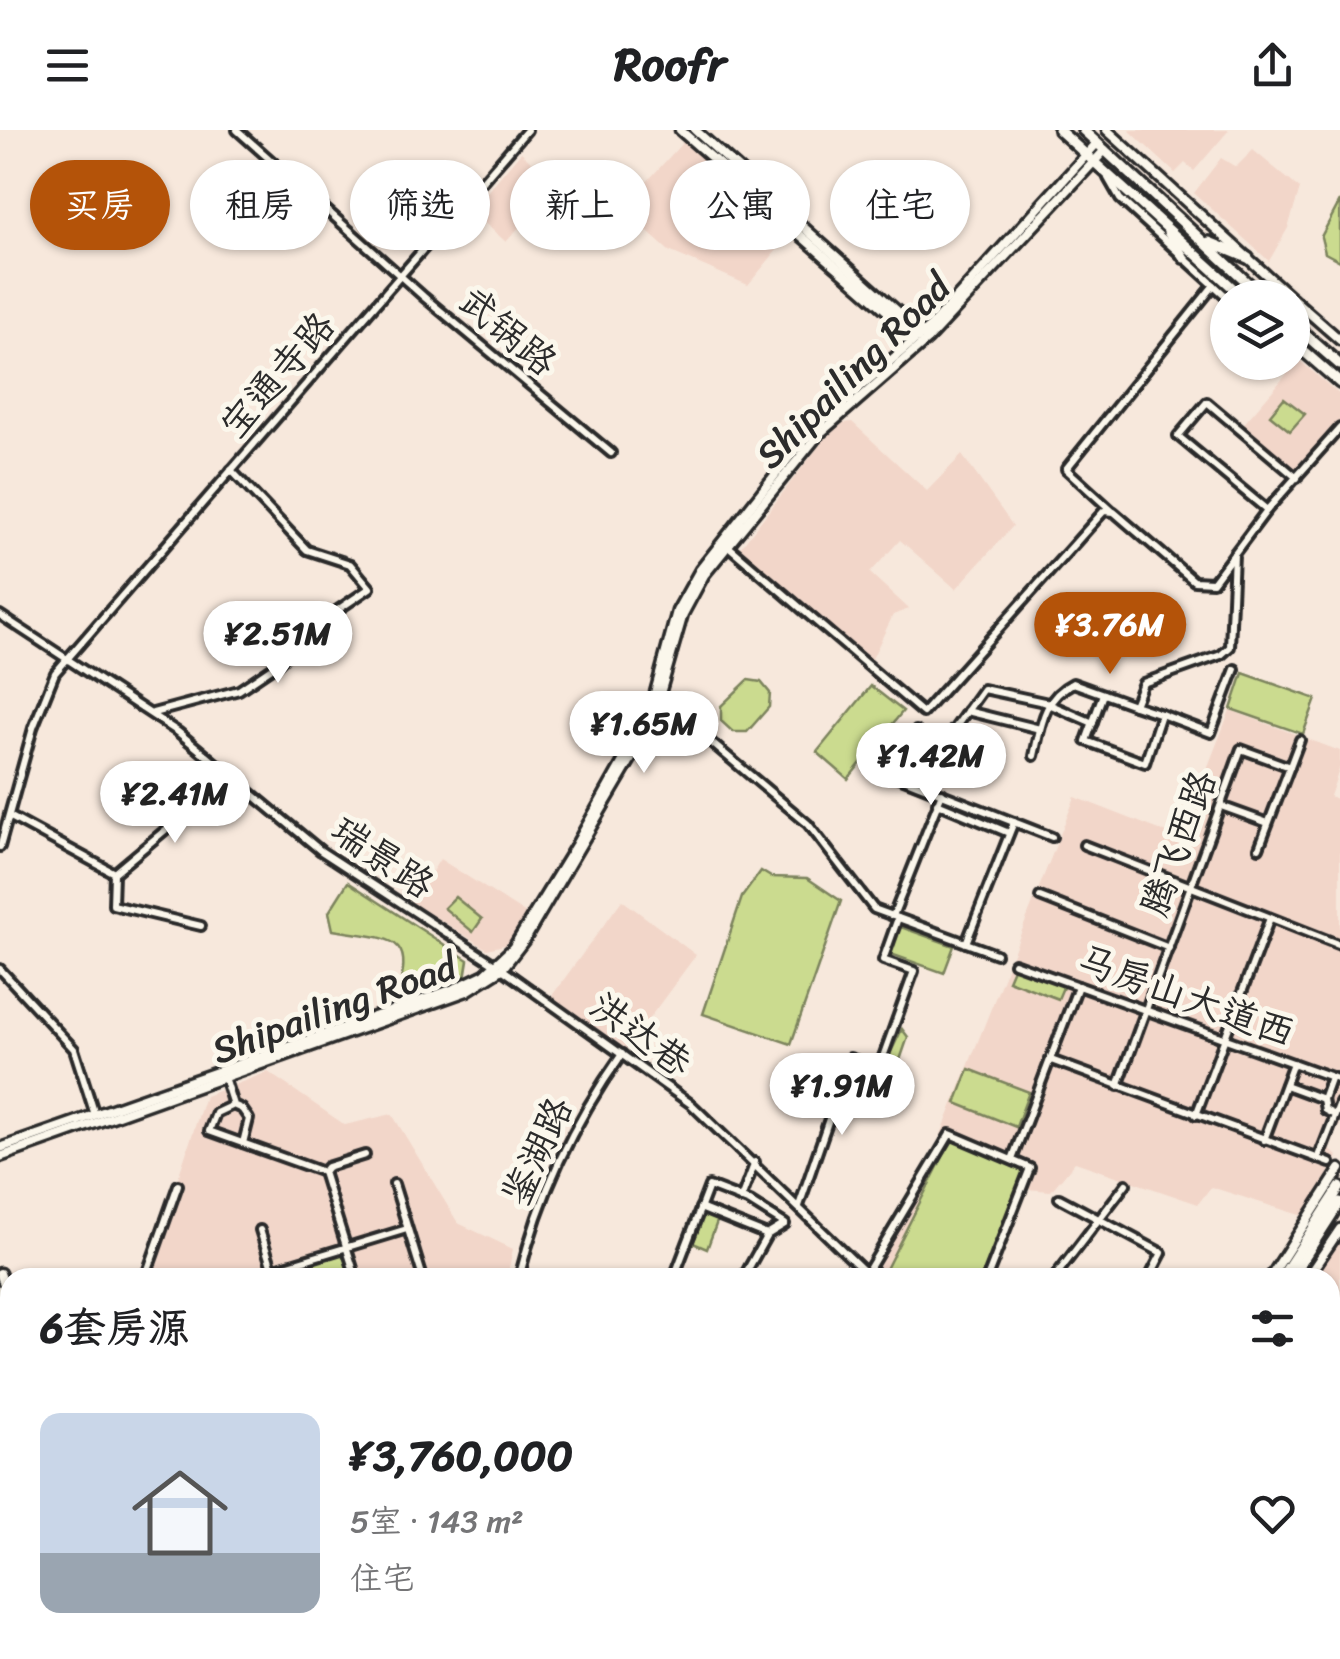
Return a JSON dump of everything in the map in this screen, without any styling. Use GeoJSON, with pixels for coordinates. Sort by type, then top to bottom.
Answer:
{"type":"FeatureCollection","features":[{"type":"Feature","properties":{"kind":"highway"},"geometry":{"type":"LineString","coordinates":[[1059,130],[1224,280]]}},
{"type":"Feature","properties":{"kind":"highway"},"geometry":{"type":"LineString","coordinates":[[1084,130],[1245,280]]}},
{"type":"Feature","properties":{"kind":"highway"},"geometry":{"type":"LineString","coordinates":[[1161,222],[1184,258]]}},
{"type":"Feature","properties":{"kind":"highway"},"geometry":{"type":"LineString","coordinates":[[1200,238],[1248,258]]}},
{"type":"Feature","properties":{"kind":"highway"},"geometry":{"type":"LineString","coordinates":[[1310,339],[1340,365]]}},
{"type":"Feature","properties":{"kind":"highway"},"geometry":{"type":"LineString","coordinates":[[1312,358],[1340,383]]}},
{"type":"Feature","properties":{"kind":"highway"},"geometry":{"type":"LineString","coordinates":[[1287,1268],[1340,1187]]}},
{"type":"Feature","properties":{"kind":"highway"},"geometry":{"type":"LineString","coordinates":[[1300,1268],[1340,1202]]}},
{"type":"Feature","properties":{"kind":"highway"},"geometry":{"type":"LineString","coordinates":[[1301,1268],[1340,1212]]}},
{"type":"Feature","properties":{"kind":"main road"},"geometry":{"type":"LineString","coordinates":[[680,130],[923,338]]}},
{"type":"Feature","properties":{"kind":"main road"},"geometry":{"type":"LineString","coordinates":[[694,130],[923,338]]}},
{"type":"Feature","properties":{"kind":"main road"},"geometry":{"type":"LineString","coordinates":[[1107,130],[1272,280]]}},
{"type":"Feature","properties":{"kind":"main road","name":"Shipailing Road"},"geometry":{"type":"LineString","coordinates":[[0,1157],[454,989],[499,967],[524,932],[644,727],[658,697],[676,611],[694,577],[822,418],[923,338],[1101,146]]}},
{"type":"Feature","properties":{"kind":"main road"},"geometry":{"type":"LineString","coordinates":[[1310,314],[1340,340]]}},
{"type":"Feature","properties":{"kind":"main road","name":"Shipailing Road"},"geometry":{"type":"LineString","coordinates":[[0,1148],[224,1074]]}},
{"type":"Feature","properties":{"kind":"main road"},"geometry":{"type":"LineString","coordinates":[[1276,1268],[1340,1169]]}},
{"type":"Feature","properties":{"kind":"main road"},"geometry":{"type":"LineString","coordinates":[[1314,1268],[1340,1228]]}},
{"type":"Feature","properties":{"kind":"street","name":"武锅路"},"geometry":{"type":"LineString","coordinates":[[238,130],[400,276],[611,452]]}},
{"type":"Feature","properties":{"kind":"street","name":"宝通寺路"},"geometry":{"type":"LineString","coordinates":[[0,848],[48,686],[68,657],[527,130]]}},
{"type":"Feature","properties":{"kind":"street"},"geometry":{"type":"LineString","coordinates":[[1105,172],[1120,199],[1210,281]]}},
{"type":"Feature","properties":{"kind":"street"},"geometry":{"type":"LineString","coordinates":[[1210,290],[1066,469],[1198,583],[1212,582],[1266,510],[1340,428]]}},
{"type":"Feature","properties":{"kind":"street"},"geometry":{"type":"LineString","coordinates":[[1266,510],[1178,436],[1206,402],[1297,478]]}},
{"type":"Feature","properties":{"kind":"street"},"geometry":{"type":"LineString","coordinates":[[152,714],[239,690],[276,665],[324,620],[370,588],[350,564],[306,550],[231,470]]}},
{"type":"Feature","properties":{"kind":"street"},"geometry":{"type":"LineString","coordinates":[[725,543],[923,713],[1100,514],[1114,512]]}},
{"type":"Feature","properties":{"kind":"street"},"geometry":{"type":"LineString","coordinates":[[1134,705],[1142,683],[1222,655],[1230,647],[1234,553]]}},
{"type":"Feature","properties":{"kind":"street","name":"瑞景路"},"geometry":{"type":"LineString","coordinates":[[0,615],[152,714],[321,850],[499,967]]}},
{"type":"Feature","properties":{"kind":"street"},"geometry":{"type":"LineString","coordinates":[[1034,756],[1047,706],[1056,693],[1073,683],[1212,734],[1236,669]]}},
{"type":"Feature","properties":{"kind":"street"},"geometry":{"type":"LineString","coordinates":[[950,735],[983,689],[1093,723]]}},
{"type":"Feature","properties":{"kind":"street"},"geometry":{"type":"LineString","coordinates":[[1103,694],[1086,741],[1145,763],[1161,714]]}},
{"type":"Feature","properties":{"kind":"street"},"geometry":{"type":"LineString","coordinates":[[658,697],[808,824],[874,909],[996,954]]}},
{"type":"Feature","properties":{"kind":"street"},"geometry":{"type":"LineString","coordinates":[[967,711],[1040,729]]}},
{"type":"Feature","properties":{"kind":"street"},"geometry":{"type":"LineString","coordinates":[[916,731],[896,776],[1052,836]]}},
{"type":"Feature","properties":{"kind":"street"},"geometry":{"type":"LineString","coordinates":[[1258,848],[1300,740]]}},
{"type":"Feature","properties":{"kind":"street","name":"腾飞西路"},"geometry":{"type":"LineString","coordinates":[[1118,1086],[1241,749],[1290,767]]}},
{"type":"Feature","properties":{"kind":"street"},"geometry":{"type":"LineString","coordinates":[[201,926],[113,905],[114,872],[213,790]]}},
{"type":"Feature","properties":{"kind":"street"},"geometry":{"type":"LineString","coordinates":[[799,1206],[850,1058],[880,1068],[914,971],[883,960],[942,793]]}},
{"type":"Feature","properties":{"kind":"street"},"geometry":{"type":"LineString","coordinates":[[937,803],[1009,832]]}},
{"type":"Feature","properties":{"kind":"street"},"geometry":{"type":"LineString","coordinates":[[1220,806],[1268,823]]}},
{"type":"Feature","properties":{"kind":"street"},"geometry":{"type":"LineString","coordinates":[[9,816],[114,872]]}},
{"type":"Feature","properties":{"kind":"street"},"geometry":{"type":"LineString","coordinates":[[966,943],[1014,822]]}},
{"type":"Feature","properties":{"kind":"street"},"geometry":{"type":"LineString","coordinates":[[1084,846],[1340,945]]}},
{"type":"Feature","properties":{"kind":"street"},"geometry":{"type":"LineString","coordinates":[[1040,897],[1169,948]]}},
{"type":"Feature","properties":{"kind":"street"},"geometry":{"type":"LineString","coordinates":[[1196,1116],[1270,918]]}},
{"type":"Feature","properties":{"kind":"street","name":"马房山大道西"},"geometry":{"type":"LineString","coordinates":[[1014,962],[1336,1078]]}},
{"type":"Feature","properties":{"kind":"street","name":"洪达巷"},"geometry":{"type":"LineString","coordinates":[[499,967],[691,1104],[755,1162],[859,1268]]}},
{"type":"Feature","properties":{"kind":"street"},"geometry":{"type":"LineString","coordinates":[[0,969],[74,1049],[95,1115]]}},
{"type":"Feature","properties":{"kind":"street"},"geometry":{"type":"LineString","coordinates":[[1013,1157],[1078,986]]}},
{"type":"Feature","properties":{"kind":"street","name":"鉴湖路"},"geometry":{"type":"LineString","coordinates":[[522,1268],[556,1160],[586,1105],[622,1054]]}},
{"type":"Feature","properties":{"kind":"street"},"geometry":{"type":"LineString","coordinates":[[1050,1060],[1330,1163]]}},
{"type":"Feature","properties":{"kind":"street"},"geometry":{"type":"LineString","coordinates":[[1264,1140],[1293,1063]]}},
{"type":"Feature","properties":{"kind":"street"},"geometry":{"type":"LineString","coordinates":[[224,1074],[232,1105]]}},
{"type":"Feature","properties":{"kind":"street"},"geometry":{"type":"LineString","coordinates":[[1336,1078],[1323,1099],[1325,1110],[1336,1114]]}},
{"type":"Feature","properties":{"kind":"street"},"geometry":{"type":"LineString","coordinates":[[1285,1085],[1323,1099]]}},
{"type":"Feature","properties":{"kind":"street"},"geometry":{"type":"LineString","coordinates":[[1318,1159],[1340,1103]]}},
{"type":"Feature","properties":{"kind":"street"},"geometry":{"type":"LineString","coordinates":[[243,1143],[249,1119],[242,1108],[232,1105],[216,1113],[209,1131],[323,1172]]}},
{"type":"Feature","properties":{"kind":"street"},"geometry":{"type":"LineString","coordinates":[[872,1268],[950,1134],[1013,1157],[1030,1168],[991,1268]]}},
{"type":"Feature","properties":{"kind":"street"},"geometry":{"type":"LineString","coordinates":[[323,1172],[327,1166],[365,1155]]}},
{"type":"Feature","properties":{"kind":"street"},"geometry":{"type":"LineString","coordinates":[[742,1198],[755,1162]]}},
{"type":"Feature","properties":{"kind":"street"},"geometry":{"type":"LineString","coordinates":[[323,1172],[353,1268]]}},
{"type":"Feature","properties":{"kind":"street"},"geometry":{"type":"LineString","coordinates":[[394,1184],[421,1268]]}},
{"type":"Feature","properties":{"kind":"street"},"geometry":{"type":"LineString","coordinates":[[1062,1268],[1126,1184]]}},
{"type":"Feature","properties":{"kind":"street"},"geometry":{"type":"LineString","coordinates":[[149,1268],[178,1185]]}},
{"type":"Feature","properties":{"kind":"street"},"geometry":{"type":"LineString","coordinates":[[678,1268],[708,1186],[742,1198],[784,1222],[767,1235],[749,1268]]}},
{"type":"Feature","properties":{"kind":"street"},"geometry":{"type":"LineString","coordinates":[[1059,1198],[1162,1252],[1154,1268]]}},
{"type":"Feature","properties":{"kind":"street"},"geometry":{"type":"LineString","coordinates":[[700,1208],[767,1235]]}},
{"type":"Feature","properties":{"kind":"street"},"geometry":{"type":"LineString","coordinates":[[290,1268],[408,1229]]}},
{"type":"Feature","properties":{"kind":"street"},"geometry":{"type":"LineString","coordinates":[[260,1230],[272,1268]]}},
{"type":"Feature","properties":{"kind":"shaded area"},"geometry":{"type":"Polygon","coordinates":[[[1129,130],[1229,130],[1194,171],[1185,163],[1175,173],[1129,130]]]}},
{"type":"Feature","properties":{"kind":"shaded area"},"geometry":{"type":"Polygon","coordinates":[[[684,141],[704,160],[670,160],[670,250],[777,250],[748,285],[669,251],[650,234],[650,178],[684,141]]]}},
{"type":"Feature","properties":{"kind":"shaded area"},"geometry":{"type":"Polygon","coordinates":[[[1253,150],[1300,189],[1288,228],[1269,261],[1194,193],[1221,158],[1236,167],[1253,150]]]}},
{"type":"Feature","properties":{"kind":"shaded area"},"geometry":{"type":"Polygon","coordinates":[[[510,165],[510,238],[506,242],[490,228],[490,189],[510,165]]]}},
{"type":"Feature","properties":{"kind":"shaded area"},"geometry":{"type":"Polygon","coordinates":[[[1310,369],[1340,395],[1340,422],[1295,473],[1241,427],[1282,380],[1310,380],[1310,369]]]}},
{"type":"Feature","properties":{"kind":"shaded area"},"geometry":{"type":"Polygon","coordinates":[[[852,422],[927,491],[962,455],[1013,526],[956,589],[900,540],[870,573],[909,609],[893,615],[870,663],[740,548],[836,424],[852,422]]]}},
{"type":"Feature","properties":{"kind":"shaded area"},"geometry":{"type":"Polygon","coordinates":[[[1230,710],[1340,751],[1340,767],[1330,796],[1340,801],[1340,1125],[1325,1145],[1338,1157],[1303,1216],[1211,1187],[1198,1204],[1075,1162],[1051,1191],[1026,1189],[992,1268],[869,1268],[938,1142],[1075,797],[1180,838],[1230,710]]]}},
{"type":"Feature","properties":{"kind":"shaded area"},"geometry":{"type":"Polygon","coordinates":[[[440,859],[526,914],[508,944],[487,949],[412,903],[440,859]]]}},
{"type":"Feature","properties":{"kind":"shaded area"},"geometry":{"type":"Polygon","coordinates":[[[622,900],[696,955],[625,1051],[551,997],[622,900]]]}},
{"type":"Feature","properties":{"kind":"shaded area"},"geometry":{"type":"Polygon","coordinates":[[[268,1072],[345,1125],[392,1114],[458,1223],[513,1249],[509,1268],[148,1268],[205,1096],[268,1072]]]}},
{"type":"Feature","properties":{"kind":"shaded area"},"geometry":{"type":"Polygon","coordinates":[[[1340,1239],[1340,1268],[1319,1268],[1340,1239]]]}},
{"type":"Feature","properties":{"kind":"green space"},"geometry":{"type":"Polygon","coordinates":[[[1340,201],[1340,261],[1325,253],[1321,237],[1340,201]]]}},
{"type":"Feature","properties":{"kind":"green space"},"geometry":{"type":"Polygon","coordinates":[[[1284,398],[1305,414],[1290,431],[1270,415],[1284,398]]]}},
{"type":"Feature","properties":{"kind":"green space"},"geometry":{"type":"Polygon","coordinates":[[[1243,673],[1316,699],[1303,734],[1231,709],[1243,673]]]}},
{"type":"Feature","properties":{"kind":"green space"},"geometry":{"type":"Polygon","coordinates":[[[748,680],[761,682],[770,693],[769,707],[747,732],[733,732],[721,721],[721,706],[748,680]]]}},
{"type":"Feature","properties":{"kind":"green space"},"geometry":{"type":"Polygon","coordinates":[[[871,686],[903,711],[848,779],[817,752],[871,686]]]}},
{"type":"Feature","properties":{"kind":"green space"},"geometry":{"type":"Polygon","coordinates":[[[761,871],[771,877],[807,878],[841,901],[791,1044],[703,1014],[742,897],[761,871]]]}},
{"type":"Feature","properties":{"kind":"green space"},"geometry":{"type":"Polygon","coordinates":[[[348,882],[468,960],[465,978],[396,999],[403,961],[394,943],[333,930],[329,912],[348,882]]]}},
{"type":"Feature","properties":{"kind":"green space"},"geometry":{"type":"Polygon","coordinates":[[[455,897],[482,919],[473,932],[444,908],[455,897]]]}},
{"type":"Feature","properties":{"kind":"green space"},"geometry":{"type":"Polygon","coordinates":[[[898,926],[954,946],[944,973],[888,953],[898,926]]]}},
{"type":"Feature","properties":{"kind":"green space"},"geometry":{"type":"Polygon","coordinates":[[[1014,966],[1064,985],[1058,999],[1008,980],[1014,966]]]}},
{"type":"Feature","properties":{"kind":"green space"},"geometry":{"type":"Polygon","coordinates":[[[902,1029],[908,1037],[900,1060],[892,1064],[889,1056],[902,1029]]]}},
{"type":"Feature","properties":{"kind":"green space"},"geometry":{"type":"Polygon","coordinates":[[[969,1069],[1029,1092],[1016,1127],[956,1103],[969,1069]]]}},
{"type":"Feature","properties":{"kind":"green space"},"geometry":{"type":"Polygon","coordinates":[[[952,1139],[1028,1170],[987,1268],[887,1268],[952,1139]]]}},
{"type":"Feature","properties":{"kind":"green space"},"geometry":{"type":"Polygon","coordinates":[[[705,1213],[718,1219],[707,1249],[693,1243],[705,1213]]]}},
{"type":"Feature","properties":{"kind":"green space"},"geometry":{"type":"Polygon","coordinates":[[[347,1247],[353,1268],[279,1268],[347,1247]]]}}]}
